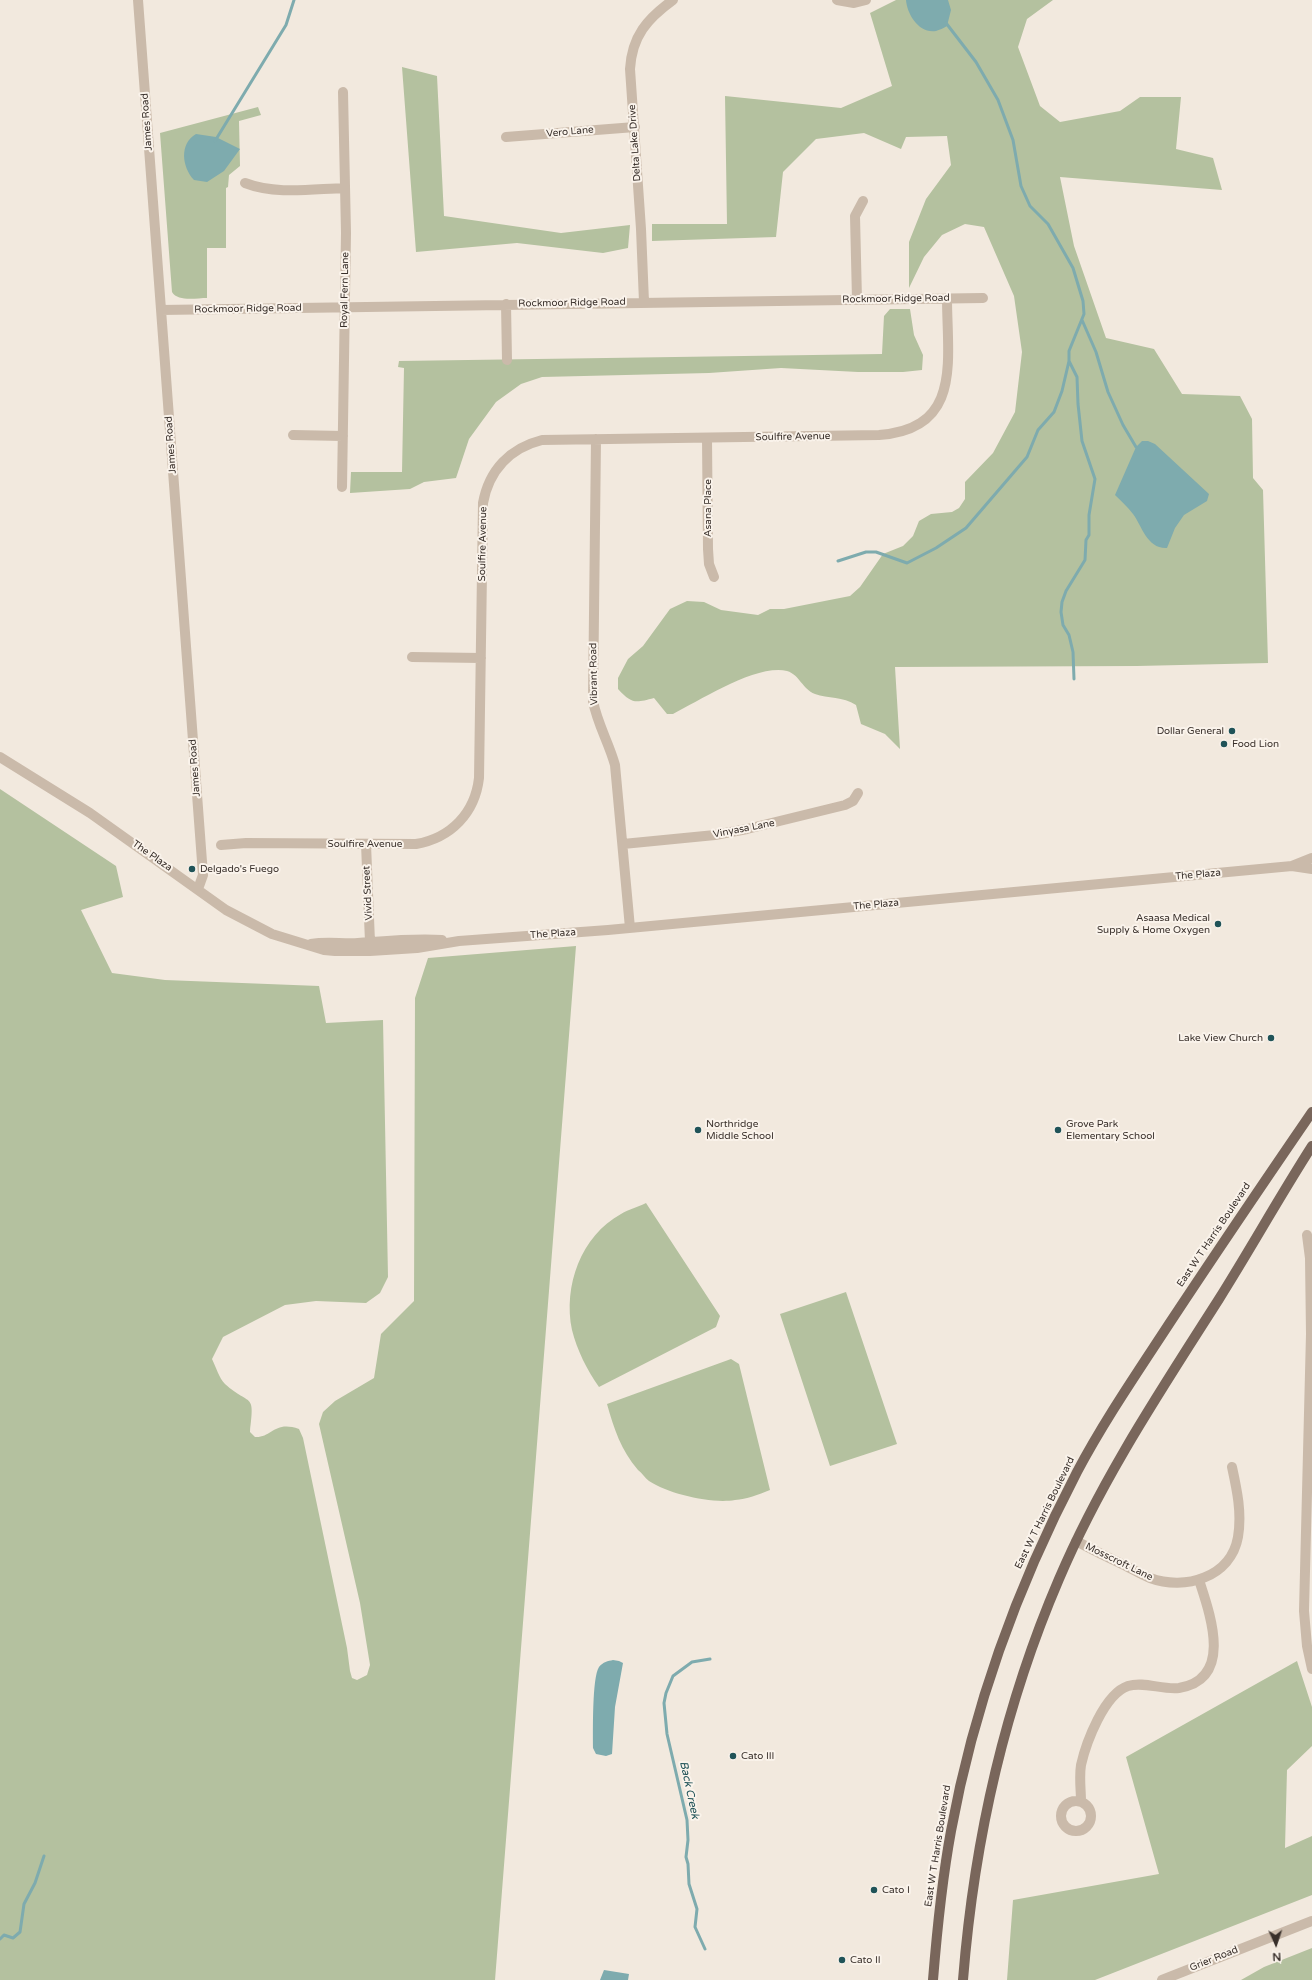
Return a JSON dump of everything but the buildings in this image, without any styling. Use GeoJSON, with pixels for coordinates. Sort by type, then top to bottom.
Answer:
{"type":"FeatureCollection","features":[{"type":"Feature","properties":{"kind":"main road","name":"East W T Harris Boulevard"},"geometry":{"type":"LineString","coordinates":[[933,1980],[938,1924],[950,1833],[970,1747],[1002,1642],[1041,1546],[1078,1471],[1098,1436],[1157,1343],[1312,1112]]}},
{"type":"Feature","properties":{"kind":"main road"},"geometry":{"type":"LineString","coordinates":[[963,1980],[974,1875],[993,1777],[1018,1687],[1060,1577],[1076,1541],[1130,1440],[1312,1146]]}},
{"type":"Feature","properties":{"kind":"street","name":"James Road"},"geometry":{"type":"LineString","coordinates":[[138,0],[203,875],[198,889]]}},
{"type":"Feature","properties":{"kind":"street","name":"Delta Lake Drive"},"geometry":{"type":"LineString","coordinates":[[644,302],[630,69],[631,55],[634,43],[649,20],[673,0]]}},
{"type":"Feature","properties":{"kind":"street"},"geometry":{"type":"LineString","coordinates":[[837,0],[854,3],[866,0]]}},
{"type":"Feature","properties":{"kind":"street","name":"Royal Fern Lane"},"geometry":{"type":"LineString","coordinates":[[342,487],[345,308],[343,92]]}},
{"type":"Feature","properties":{"kind":"street","name":"Vero Lane"},"geometry":{"type":"LineString","coordinates":[[506,138],[634,127]]}},
{"type":"Feature","properties":{"kind":"street"},"geometry":{"type":"LineString","coordinates":[[245,183],[258,188],[271,190],[345,188]]}},
{"type":"Feature","properties":{"kind":"street"},"geometry":{"type":"LineString","coordinates":[[856,300],[855,216],[863,201]]}},
{"type":"Feature","properties":{"kind":"street","name":"Soulfire Avenue"},"geometry":{"type":"LineString","coordinates":[[221,844],[408,844],[432,840],[453,828],[469,809],[476,794],[479,778],[483,511],[485,495],[491,479],[506,459],[519,449],[542,440],[879,435],[905,431],[919,425],[936,409],[946,387],[947,298]]}},
{"type":"Feature","properties":{"kind":"street","name":"Rockmoor Ridge Road"},"geometry":{"type":"LineString","coordinates":[[161,310],[983,298]]}},
{"type":"Feature","properties":{"kind":"street"},"geometry":{"type":"LineString","coordinates":[[506,304],[507,360]]}},
{"type":"Feature","properties":{"kind":"street"},"geometry":{"type":"LineString","coordinates":[[293,435],[343,436]]}},
{"type":"Feature","properties":{"kind":"street","name":"Asana Place"},"geometry":{"type":"LineString","coordinates":[[708,438],[708,549],[709,564],[714,578]]}},
{"type":"Feature","properties":{"kind":"street","name":"Vibrant Road"},"geometry":{"type":"LineString","coordinates":[[596,439],[593,701],[597,718],[614,765],[630,928]]}},
{"type":"Feature","properties":{"kind":"street"},"geometry":{"type":"LineString","coordinates":[[412,657],[481,658]]}},
{"type":"Feature","properties":{"kind":"street","name":"The Plaza"},"geometry":{"type":"LineString","coordinates":[[0,757],[90,813],[226,910],[272,934],[309,944],[324,950],[370,951],[417,948],[459,941],[630,928],[1292,866],[1312,869]]}},
{"type":"Feature","properties":{"kind":"street","name":"Vinyasa Lane"},"geometry":{"type":"LineString","coordinates":[[622,844],[715,835],[747,829],[845,805],[853,801],[858,793]]}},
{"type":"Feature","properties":{"kind":"street","name":"Vivid Street"},"geometry":{"type":"LineString","coordinates":[[366,844],[370,942]]}},
{"type":"Feature","properties":{"kind":"street","name":"The Plaza"},"geometry":{"type":"LineString","coordinates":[[1292,866],[1312,858]]}},
{"type":"Feature","properties":{"kind":"street","name":"The Plaza"},"geometry":{"type":"LineString","coordinates":[[309,944],[325,942],[370,942],[416,938],[459,941]]}},
{"type":"Feature","properties":{"kind":"street"},"geometry":{"type":"LineString","coordinates":[[1307,1235],[1311,1258],[1311,1398],[1304,1611],[1307,1646],[1312,1669]]}},
{"type":"Feature","properties":{"kind":"street","name":"Mosscroft Lane"},"geometry":{"type":"LineString","coordinates":[[1076,1541],[1150,1578],[1173,1583],[1198,1580],[1222,1566],[1228,1559],[1238,1538],[1239,1505],[1232,1467]]}},
{"type":"Feature","properties":{"kind":"street"},"geometry":{"type":"LineString","coordinates":[[1081,1802],[1081,1767],[1097,1722],[1112,1699],[1120,1690],[1137,1685],[1169,1688],[1187,1686],[1201,1679],[1210,1666],[1213,1660],[1215,1643],[1198,1580]]}},
{"type":"Feature","properties":{"kind":"street","name":"Grier Road"},"geometry":{"type":"LineString","coordinates":[[1162,1980],[1312,1921]]}},
{"type":"Feature","properties":{"kind":"green space"},"geometry":{"type":"Polygon","coordinates":[[[896,0],[1053,0],[1027,19],[1018,47],[1040,106],[1060,122],[1120,111],[1140,97],[1181,97],[1176,149],[1213,158],[1222,190],[1060,177],[1074,246],[1106,338],[1154,349],[1182,394],[1240,396],[1252,419],[1253,478],[1263,490],[1268,663],[1137,666],[895,667],[900,749],[885,734],[861,724],[856,705],[846,700],[815,694],[807,689],[795,676],[787,671],[774,670],[745,678],[713,692],[673,714],[667,714],[654,698],[634,701],[618,689],[618,678],[628,659],[643,646],[670,609],[687,601],[704,602],[721,610],[758,615],[770,609],[784,609],[850,596],[860,587],[883,554],[903,546],[913,536],[919,521],[931,514],[952,512],[959,508],[965,499],[965,482],[993,453],[1015,412],[1022,352],[1014,296],[984,227],[965,224],[942,235],[924,257],[909,288],[909,242],[926,199],[951,165],[947,136],[906,137],[901,149],[864,133],[816,139],[783,172],[776,237],[652,241],[652,224],[727,224],[725,96],[841,108],[892,86],[870,13],[896,0]]]}},
{"type":"Feature","properties":{"kind":"green space"},"geometry":{"type":"Polygon","coordinates":[[[402,67],[437,76],[444,216],[561,233],[630,225],[628,248],[603,253],[517,243],[416,252],[402,67]]]}},
{"type":"Feature","properties":{"kind":"green space"},"geometry":{"type":"Polygon","coordinates":[[[258,107],[261,115],[239,121],[240,166],[229,175],[228,187],[226,188],[226,248],[207,248],[207,298],[188,299],[178,297],[172,292],[160,133],[258,107]]]}},
{"type":"Feature","properties":{"kind":"green space"},"geometry":{"type":"Polygon","coordinates":[[[890,309],[910,309],[914,335],[923,355],[922,370],[903,372],[858,372],[781,368],[709,373],[542,377],[521,384],[496,402],[469,439],[456,478],[424,482],[410,489],[350,493],[351,472],[402,472],[404,368],[398,367],[399,361],[882,354],[884,316],[890,309]]]}},
{"type":"Feature","properties":{"kind":"green space"},"geometry":{"type":"Polygon","coordinates":[[[0,789],[116,866],[123,897],[81,910],[112,973],[165,980],[319,986],[326,1023],[383,1020],[388,1277],[380,1293],[366,1303],[316,1301],[285,1305],[223,1337],[212,1359],[223,1382],[249,1401],[252,1410],[250,1432],[255,1437],[261,1437],[284,1427],[299,1429],[303,1438],[347,1648],[350,1671],[352,1678],[357,1680],[367,1675],[370,1665],[360,1603],[319,1424],[323,1412],[335,1401],[374,1378],[381,1334],[414,1301],[415,998],[428,958],[576,946],[495,1980],[0,1980],[0,789]]]}},
{"type":"Feature","properties":{"kind":"green space"},"geometry":{"type":"Polygon","coordinates":[[[646,1203],[720,1316],[716,1327],[599,1387],[583,1360],[572,1330],[570,1296],[573,1280],[578,1264],[595,1235],[607,1223],[621,1214],[646,1203]]]}},
{"type":"Feature","properties":{"kind":"green space"},"geometry":{"type":"Polygon","coordinates":[[[846,1292],[897,1444],[830,1466],[780,1314],[846,1292]]]}},
{"type":"Feature","properties":{"kind":"green space"},"geometry":{"type":"Polygon","coordinates":[[[731,1359],[739,1364],[770,1490],[744,1499],[714,1501],[679,1494],[657,1486],[649,1481],[638,1470],[627,1455],[615,1431],[607,1404],[731,1359]]]}},
{"type":"Feature","properties":{"kind":"green space"},"geometry":{"type":"Polygon","coordinates":[[[1297,1661],[1312,1707],[1312,1746],[1287,1770],[1285,1848],[1312,1836],[1312,1895],[1095,1980],[1007,1980],[1013,1900],[1159,1874],[1126,1757],[1297,1661]]]}},
{"type":"Feature","properties":{"kind":"green space"},"geometry":{"type":"Polygon","coordinates":[[[1312,1948],[1312,1980],[1241,1980],[1264,1967],[1312,1948]]]}},
{"type":"Feature","properties":{"kind":"water"},"geometry":{"type":"Polygon","coordinates":[[[906,0],[948,0],[951,10],[947,26],[936,31],[930,31],[919,26],[911,17],[906,0]]]}},
{"type":"Feature","properties":{"kind":"water"},"geometry":{"type":"Polygon","coordinates":[[[196,134],[216,137],[240,149],[224,171],[207,182],[194,180],[187,169],[185,162],[184,156],[187,144],[196,134]]]}},
{"type":"Feature","properties":{"kind":"water"},"geometry":{"type":"Polygon","coordinates":[[[1142,441],[1148,441],[1155,444],[1209,494],[1207,501],[1184,515],[1175,528],[1167,548],[1155,545],[1150,541],[1127,506],[1115,495],[1136,447],[1142,441]]]}},
{"type":"Feature","properties":{"kind":"water"},"geometry":{"type":"Polygon","coordinates":[[[613,1660],[623,1663],[615,1707],[612,1754],[606,1756],[596,1754],[593,1748],[594,1693],[599,1667],[607,1661],[613,1660]]]}},
{"type":"Feature","properties":{"kind":"water"},"geometry":{"type":"Polygon","coordinates":[[[604,1970],[629,1974],[628,1980],[600,1980],[604,1970]]]}},
{"type":"Feature","properties":{"kind":"waterway"},"geometry":{"type":"LineString","coordinates":[[215,141],[286,25],[294,0]]}},
{"type":"Feature","properties":{"kind":"waterway"},"geometry":{"type":"LineString","coordinates":[[838,561],[866,552],[876,552],[907,563],[936,548],[966,528],[1027,457],[1038,430],[1054,412],[1062,391],[1069,361],[1069,351],[1084,314],[1083,301],[1073,268],[1048,224],[1030,206],[1021,186],[1013,140],[998,100],[976,62],[946,23]]}},
{"type":"Feature","properties":{"kind":"waterway"},"geometry":{"type":"LineString","coordinates":[[1082,320],[1096,352],[1108,392],[1123,425],[1136,447]]}},
{"type":"Feature","properties":{"kind":"waterway"},"geometry":{"type":"LineString","coordinates":[[1069,361],[1077,377],[1082,441],[1095,479],[1089,515],[1089,535],[1086,540],[1085,560],[1066,591],[1062,602],[1061,612],[1063,625],[1069,635],[1073,652],[1074,679]]}},
{"type":"Feature","properties":{"kind":"waterway","name":"Back Creek"},"geometry":{"type":"LineString","coordinates":[[705,1949],[695,1927],[697,1909],[689,1884],[688,1864],[686,1857],[688,1840],[687,1820],[667,1734],[664,1703],[666,1693],[673,1676],[692,1662],[710,1659]]}},
{"type":"Feature","properties":{"kind":"waterway"},"geometry":{"type":"LineString","coordinates":[[0,1939],[4,1935],[13,1938],[20,1932],[24,1904],[35,1883],[44,1856]]}},
{"type":"Feature","properties":{"kind":"place","name":"Dollar General"},"geometry":{"type":"Point","coordinates":[1232,731]}},
{"type":"Feature","properties":{"kind":"place","name":"Food Lion"},"geometry":{"type":"Point","coordinates":[1224,744]}},
{"type":"Feature","properties":{"kind":"place","name":"Delgado's Fuego"},"geometry":{"type":"Point","coordinates":[192,869]}},
{"type":"Feature","properties":{"kind":"place","name":"Asaasa Medical Supply & Home Oxygen"},"geometry":{"type":"Point","coordinates":[1218,924]}},
{"type":"Feature","properties":{"kind":"place","name":"Lake View Church"},"geometry":{"type":"Point","coordinates":[1271,1038]}},
{"type":"Feature","properties":{"kind":"place","name":"Northridge Middle School"},"geometry":{"type":"Point","coordinates":[698,1130]}},
{"type":"Feature","properties":{"kind":"place","name":"Grove Park Elementary School"},"geometry":{"type":"Point","coordinates":[1058,1130]}},
{"type":"Feature","properties":{"kind":"place","name":"Cato III"},"geometry":{"type":"Point","coordinates":[733,1756]}},
{"type":"Feature","properties":{"kind":"place","name":"Cato I"},"geometry":{"type":"Point","coordinates":[874,1890]}},
{"type":"Feature","properties":{"kind":"place","name":"Cato II"},"geometry":{"type":"Point","coordinates":[842,1960]}}]}
